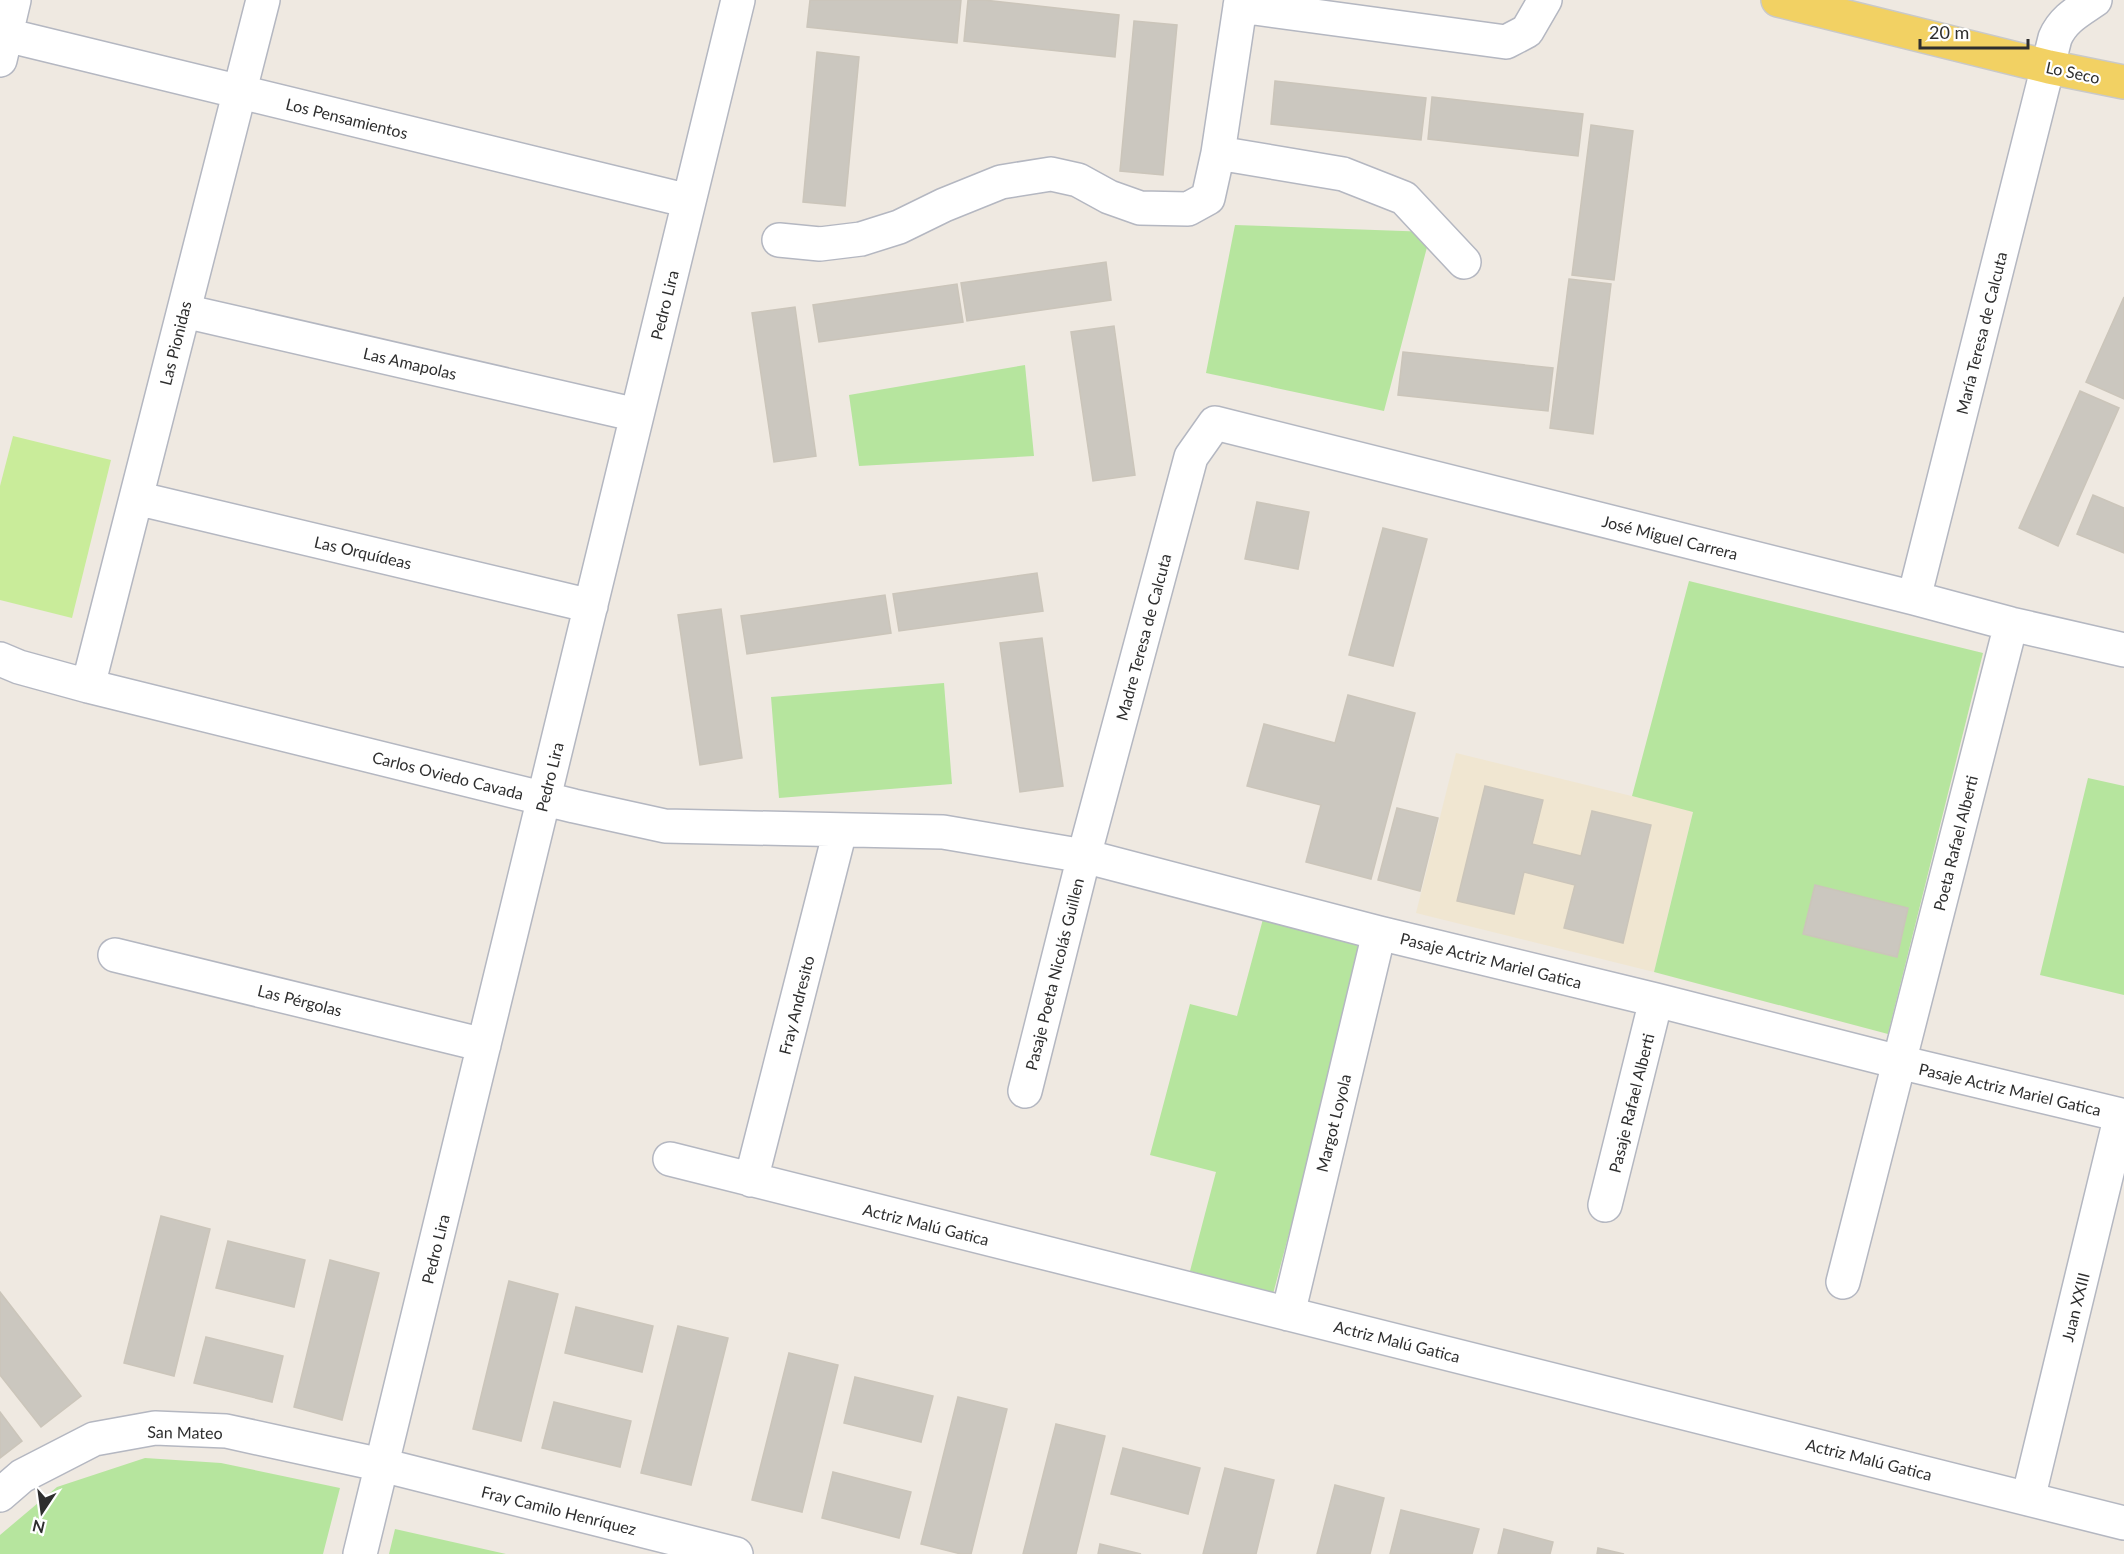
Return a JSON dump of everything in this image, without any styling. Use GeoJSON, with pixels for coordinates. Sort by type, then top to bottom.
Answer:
{"type":"FeatureCollection","features":[{"type":"Feature","properties":{"kind":"main road","name":"Lo Seco"},"geometry":{"type":"LineString","coordinates":[[1778,0],[2049,67],[2124,82]]}},
{"type":"Feature","properties":{"kind":"street"},"geometry":{"type":"LineString","coordinates":[[3,48],[15,0]]}},
{"type":"Feature","properties":{"kind":"street","name":"Las Pionidas"},"geometry":{"type":"LineString","coordinates":[[88,686],[263,0]]}},
{"type":"Feature","properties":{"kind":"street","name":"Pedro Lira"},"geometry":{"type":"LineString","coordinates":[[360,1554],[738,0]]}},
{"type":"Feature","properties":{"kind":"street"},"geometry":{"type":"LineString","coordinates":[[779,240],[820,244],[861,239],[899,227],[944,205],[1001,182],[1051,174],[1078,180],[1109,197],[1140,208],[1188,209],[1208,198],[1218,153],[1240,3],[1506,42],[1527,31],[1545,0]]}},
{"type":"Feature","properties":{"kind":"street"},"geometry":{"type":"LineString","coordinates":[[2060,10],[2095,0]]}},
{"type":"Feature","properties":{"kind":"street","name":"María Teresa de Calcuta"},"geometry":{"type":"LineString","coordinates":[[1914,598],[2055,38],[2060,27],[2060,10]]}},
{"type":"Feature","properties":{"kind":"street","name":"Los Pensamientos"},"geometry":{"type":"LineString","coordinates":[[3,48],[240,92],[689,201]]}},
{"type":"Feature","properties":{"kind":"street"},"geometry":{"type":"LineString","coordinates":[[1218,153],[1343,174],[1404,198],[1464,262]]}},
{"type":"Feature","properties":{"kind":"street","name":"Las Amapolas"},"geometry":{"type":"LineString","coordinates":[[183,311],[637,415]]}},
{"type":"Feature","properties":{"kind":"street","name":"José Miguel Carrera"},"geometry":{"type":"LineString","coordinates":[[1215,423],[2011,624],[2124,650]]}},
{"type":"Feature","properties":{"kind":"street","name":"Madre Teresa de Calcuta"},"geometry":{"type":"LineString","coordinates":[[1084,856],[1191,457],[1215,423]]}},
{"type":"Feature","properties":{"kind":"street","name":"Las Orquídeas"},"geometry":{"type":"LineString","coordinates":[[136,498],[591,606]]}},
{"type":"Feature","properties":{"kind":"street","name":"Poeta Rafael Alberti"},"geometry":{"type":"LineString","coordinates":[[1899,1062],[2011,624]]}},
{"type":"Feature","properties":{"kind":"street","name":"Carlos Oviedo Cavada"},"geometry":{"type":"LineString","coordinates":[[0,659],[19,667],[88,686],[665,826],[943,832],[1084,856]]}},
{"type":"Feature","properties":{"kind":"street","name":"Fray Andresito"},"geometry":{"type":"LineString","coordinates":[[751,1180],[840,831]]}},
{"type":"Feature","properties":{"kind":"street","name":"Pasaje Actriz Mariel Gatica"},"geometry":{"type":"LineString","coordinates":[[1084,856],[1379,933],[2121,1115]]}},
{"type":"Feature","properties":{"kind":"street","name":"Pasaje Poeta Nicolás Guillen"},"geometry":{"type":"LineString","coordinates":[[1025,1091],[1084,856]]}},
{"type":"Feature","properties":{"kind":"street","name":"Margot Loyola"},"geometry":{"type":"LineString","coordinates":[[1287,1314],[1379,933]]}},
{"type":"Feature","properties":{"kind":"street","name":"Las Pérgolas"},"geometry":{"type":"LineString","coordinates":[[115,955],[484,1045]]}},
{"type":"Feature","properties":{"kind":"street","name":"Pasaje Rafael Alberti"},"geometry":{"type":"LineString","coordinates":[[1605,1205],[1656,1000]]}},
{"type":"Feature","properties":{"kind":"street","name":"Pasaje Actriz Mariel Gatica"},"geometry":{"type":"LineString","coordinates":[[1843,1282],[1899,1062]]}},
{"type":"Feature","properties":{"kind":"street","name":"Juan XXIII"},"geometry":{"type":"LineString","coordinates":[[2028,1499],[2121,1115]]}},
{"type":"Feature","properties":{"kind":"street","name":"Actriz Malú Gatica"},"geometry":{"type":"LineString","coordinates":[[670,1160],[2124,1523]]}},
{"type":"Feature","properties":{"kind":"street","name":"San Mateo"},"geometry":{"type":"LineString","coordinates":[[0,1495],[22,1476],[94,1439],[155,1428],[226,1431],[382,1465]]}},
{"type":"Feature","properties":{"kind":"street","name":"Fray Camilo Henríquez"},"geometry":{"type":"LineString","coordinates":[[382,1465],[736,1554]]}},
{"type":"Feature","properties":{"kind":"shaded area"},"geometry":{"type":"Polygon","coordinates":[[[1456,753],[1693,811],[1654,972],[1416,913],[1456,753]]]}},
{"type":"Feature","properties":{"kind":"green space"},"geometry":{"type":"Polygon","coordinates":[[[1235,225],[1431,232],[1384,411],[1206,373],[1235,225]]]}},
{"type":"Feature","properties":{"kind":"green space"},"geometry":{"type":"Polygon","coordinates":[[[1025,365],[1034,456],[859,466],[849,395],[1025,365]]]}},
{"type":"Feature","properties":{"kind":"green space"},"geometry":{"type":"Polygon","coordinates":[[[13,436],[111,460],[72,618],[0,600],[0,486],[13,436]]]}},
{"type":"Feature","properties":{"kind":"green space"},"geometry":{"type":"Polygon","coordinates":[[[1689,581],[1983,653],[1888,1034],[1654,972],[1693,812],[1632,796],[1689,581]]]}},
{"type":"Feature","properties":{"kind":"green space"},"geometry":{"type":"Polygon","coordinates":[[[944,683],[952,784],[779,798],[771,697],[944,683]]]}},
{"type":"Feature","properties":{"kind":"green space"},"geometry":{"type":"Polygon","coordinates":[[[2088,778],[2124,786],[2124,995],[2040,975],[2088,778]]]}},
{"type":"Feature","properties":{"kind":"green space"},"geometry":{"type":"Polygon","coordinates":[[[1263,919],[1365,946],[1273,1294],[1190,1271],[1216,1172],[1150,1155],[1190,1004],[1237,1016],[1263,919]]]}},
{"type":"Feature","properties":{"kind":"green space"},"geometry":{"type":"Polygon","coordinates":[[[145,1458],[221,1463],[340,1488],[323,1554],[0,1554],[0,1535],[57,1487],[145,1458]]]}},
{"type":"Feature","properties":{"kind":"green space"},"geometry":{"type":"Polygon","coordinates":[[[395,1529],[506,1554],[389,1554],[395,1529]]]}},
{"type":"Feature","properties":{"kind":"building"},"geometry":{"type":"Polygon","coordinates":[[[810,0],[961,0],[957,43],[807,27],[810,0]]]}},
{"type":"Feature","properties":{"kind":"building"},"geometry":{"type":"Polygon","coordinates":[[[968,0],[1119,15],[1115,57],[964,41],[968,0]]]}},
{"type":"Feature","properties":{"kind":"building"},"geometry":{"type":"Polygon","coordinates":[[[1134,21],[1177,25],[1163,175],[1120,171],[1134,21]]]}},
{"type":"Feature","properties":{"kind":"building"},"geometry":{"type":"Polygon","coordinates":[[[817,52],[859,57],[845,206],[803,202],[817,52]]]}},
{"type":"Feature","properties":{"kind":"building"},"geometry":{"type":"Polygon","coordinates":[[[1275,81],[1426,98],[1421,140],[1271,124],[1275,81]]]}},
{"type":"Feature","properties":{"kind":"building"},"geometry":{"type":"Polygon","coordinates":[[[1432,97],[1583,114],[1578,156],[1428,139],[1432,97]]]}},
{"type":"Feature","properties":{"kind":"building"},"geometry":{"type":"Polygon","coordinates":[[[1591,125],[1633,131],[1614,280],[1572,275],[1591,125]]]}},
{"type":"Feature","properties":{"kind":"building"},"geometry":{"type":"Polygon","coordinates":[[[1106,262],[1111,300],[967,321],[961,283],[1106,262]]]}},
{"type":"Feature","properties":{"kind":"building"},"geometry":{"type":"Polygon","coordinates":[[[1569,279],[1611,284],[1593,434],[1550,428],[1569,279]]]}},
{"type":"Feature","properties":{"kind":"building"},"geometry":{"type":"Polygon","coordinates":[[[957,284],[963,322],[819,342],[813,305],[957,284]]]}},
{"type":"Feature","properties":{"kind":"building"},"geometry":{"type":"Polygon","coordinates":[[[2124,297],[2124,399],[2086,382],[2124,297]]]}},
{"type":"Feature","properties":{"kind":"building"},"geometry":{"type":"Polygon","coordinates":[[[795,307],[816,456],[774,462],[752,313],[795,307]]]}},
{"type":"Feature","properties":{"kind":"building"},"geometry":{"type":"Polygon","coordinates":[[[1114,326],[1135,475],[1093,481],[1071,332],[1114,326]]]}},
{"type":"Feature","properties":{"kind":"building"},"geometry":{"type":"Polygon","coordinates":[[[1403,352],[1553,368],[1548,411],[1398,395],[1403,352]]]}},
{"type":"Feature","properties":{"kind":"building"},"geometry":{"type":"Polygon","coordinates":[[[2080,391],[2119,408],[2058,546],[2019,528],[2080,391]]]}},
{"type":"Feature","properties":{"kind":"building"},"geometry":{"type":"Polygon","coordinates":[[[2093,495],[2124,508],[2124,553],[2077,534],[2093,495]]]}},
{"type":"Feature","properties":{"kind":"building"},"geometry":{"type":"Polygon","coordinates":[[[1257,502],[1309,512],[1298,569],[1245,559],[1257,502]]]}},
{"type":"Feature","properties":{"kind":"building"},"geometry":{"type":"Polygon","coordinates":[[[1383,528],[1427,539],[1393,666],[1349,655],[1383,528]]]}},
{"type":"Feature","properties":{"kind":"building"},"geometry":{"type":"Polygon","coordinates":[[[1037,573],[1043,611],[899,631],[893,594],[1037,573]]]}},
{"type":"Feature","properties":{"kind":"building"},"geometry":{"type":"Polygon","coordinates":[[[885,595],[891,633],[747,654],[741,616],[885,595]]]}},
{"type":"Feature","properties":{"kind":"building"},"geometry":{"type":"Polygon","coordinates":[[[721,609],[742,758],[700,765],[678,615],[721,609]]]}},
{"type":"Feature","properties":{"kind":"building"},"geometry":{"type":"Polygon","coordinates":[[[1042,638],[1063,786],[1020,792],[1000,643],[1042,638]]]}},
{"type":"Feature","properties":{"kind":"building"},"geometry":{"type":"Polygon","coordinates":[[[1348,695],[1415,713],[1371,879],[1306,862],[1321,805],[1247,786],[1264,724],[1335,743],[1348,695]]]}},
{"type":"Feature","properties":{"kind":"building"},"geometry":{"type":"Polygon","coordinates":[[[1485,786],[1543,800],[1532,844],[1581,856],[1592,811],[1651,825],[1623,943],[1564,928],[1575,885],[1524,872],[1514,914],[1457,901],[1485,786]]]}},
{"type":"Feature","properties":{"kind":"building"},"geometry":{"type":"Polygon","coordinates":[[[1397,808],[1438,818],[1420,891],[1378,880],[1397,808]]]}},
{"type":"Feature","properties":{"kind":"building"},"geometry":{"type":"Polygon","coordinates":[[[1815,885],[1908,908],[1897,957],[1803,934],[1815,885]]]}},
{"type":"Feature","properties":{"kind":"building"},"geometry":{"type":"Polygon","coordinates":[[[161,1216],[210,1229],[174,1376],[124,1363],[161,1216]]]}},
{"type":"Feature","properties":{"kind":"building"},"geometry":{"type":"Polygon","coordinates":[[[228,1241],[305,1260],[294,1307],[216,1288],[228,1241]]]}},
{"type":"Feature","properties":{"kind":"building"},"geometry":{"type":"Polygon","coordinates":[[[330,1260],[379,1273],[342,1420],[294,1407],[330,1260]]]}},
{"type":"Feature","properties":{"kind":"building"},"geometry":{"type":"Polygon","coordinates":[[[509,1281],[558,1294],[521,1441],[473,1429],[509,1281]]]}},
{"type":"Feature","properties":{"kind":"building"},"geometry":{"type":"Polygon","coordinates":[[[0,1292],[81,1396],[41,1427],[0,1375],[0,1292]]]}},
{"type":"Feature","properties":{"kind":"building"},"geometry":{"type":"Polygon","coordinates":[[[576,1307],[653,1326],[642,1372],[565,1353],[576,1307]]]}},
{"type":"Feature","properties":{"kind":"building"},"geometry":{"type":"Polygon","coordinates":[[[678,1326],[728,1338],[691,1485],[641,1473],[678,1326]]]}},
{"type":"Feature","properties":{"kind":"building"},"geometry":{"type":"Polygon","coordinates":[[[206,1337],[283,1356],[272,1402],[194,1383],[206,1337]]]}},
{"type":"Feature","properties":{"kind":"building"},"geometry":{"type":"Polygon","coordinates":[[[789,1353],[838,1365],[802,1512],[752,1500],[789,1353]]]}},
{"type":"Feature","properties":{"kind":"building"},"geometry":{"type":"Polygon","coordinates":[[[855,1377],[933,1396],[921,1442],[844,1423],[855,1377]]]}},
{"type":"Feature","properties":{"kind":"building"},"geometry":{"type":"Polygon","coordinates":[[[958,1397],[1007,1409],[971,1554],[961,1554],[921,1544],[958,1397]]]}},
{"type":"Feature","properties":{"kind":"building"},"geometry":{"type":"Polygon","coordinates":[[[554,1402],[631,1421],[620,1467],[542,1448],[554,1402]]]}},
{"type":"Feature","properties":{"kind":"building"},"geometry":{"type":"Polygon","coordinates":[[[0,1412],[22,1441],[0,1458],[0,1412]]]}},
{"type":"Feature","properties":{"kind":"building"},"geometry":{"type":"Polygon","coordinates":[[[1056,1424],[1105,1436],[1076,1554],[1023,1554],[1056,1424]]]}},
{"type":"Feature","properties":{"kind":"building"},"geometry":{"type":"Polygon","coordinates":[[[1123,1448],[1200,1468],[1188,1514],[1111,1494],[1123,1448]]]}},
{"type":"Feature","properties":{"kind":"building"},"geometry":{"type":"Polygon","coordinates":[[[1225,1468],[1274,1480],[1256,1554],[1203,1554],[1225,1468]]]}},
{"type":"Feature","properties":{"kind":"building"},"geometry":{"type":"Polygon","coordinates":[[[833,1472],[911,1492],[899,1538],[822,1518],[833,1472]]]}},
{"type":"Feature","properties":{"kind":"building"},"geometry":{"type":"Polygon","coordinates":[[[1335,1485],[1384,1498],[1370,1554],[1317,1554],[1335,1485]]]}},
{"type":"Feature","properties":{"kind":"building"},"geometry":{"type":"Polygon","coordinates":[[[1401,1510],[1479,1529],[1472,1554],[1390,1554],[1401,1510]]]}},
{"type":"Feature","properties":{"kind":"building"},"geometry":{"type":"Polygon","coordinates":[[[1504,1529],[1553,1542],[1550,1554],[1498,1554],[1504,1529]]]}},
{"type":"Feature","properties":{"kind":"building"},"geometry":{"type":"Polygon","coordinates":[[[1100,1544],[1141,1554],[1098,1554],[1100,1544]]]}},
{"type":"Feature","properties":{"kind":"building"},"geometry":{"type":"Polygon","coordinates":[[[1598,1548],[1624,1554],[1597,1554],[1598,1548]]]}}]}
